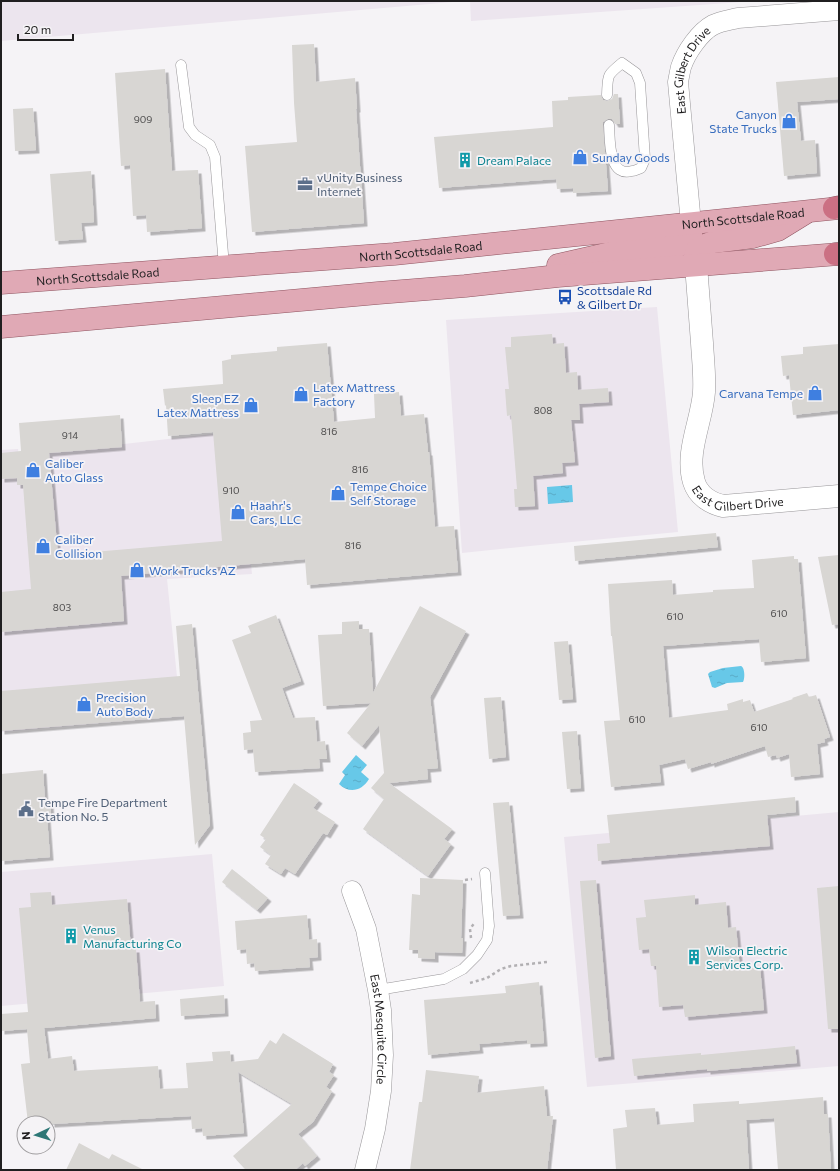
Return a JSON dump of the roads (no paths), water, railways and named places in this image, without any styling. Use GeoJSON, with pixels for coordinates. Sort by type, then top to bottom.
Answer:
{"type":"FeatureCollection","features":[{"type":"Feature","properties":{"kind":"main road","name":"North Scottsdale Road"},"geometry":{"type":"LineString","coordinates":[[1,283],[402,253],[837,208]]}},
{"type":"Feature","properties":{"kind":"main road"},"geometry":{"type":"LineString","coordinates":[[696,265],[695,256],[697,250],[702,246],[713,242],[753,237],[778,230],[812,210]]}},
{"type":"Feature","properties":{"kind":"main road"},"geometry":{"type":"LineString","coordinates":[[514,282],[553,266],[615,252],[678,246],[686,242],[690,236],[692,224]]}},
{"type":"Feature","properties":{"kind":"main road"},"geometry":{"type":"LineString","coordinates":[[1,327],[514,282],[558,276],[838,254]]}},
{"type":"Feature","properties":{"kind":"street","name":"East Gilbert Drive"},"geometry":{"type":"LineString","coordinates":[[692,224],[678,82],[686,54],[701,35],[713,25],[726,21],[738,18],[839,10]]}},
{"type":"Feature","properties":{"kind":"street","name":"East Gilbert Drive"},"geometry":{"type":"LineString","coordinates":[[696,265],[704,393],[692,462],[694,483],[709,501],[723,506],[839,496]]}},
{"type":"Feature","properties":{"kind":"street","name":"East Mesquite Circle"},"geometry":{"type":"LineString","coordinates":[[352,891],[366,929],[381,1010],[383,1055],[381,1091],[375,1129],[365,1170]]}},
{"type":"Feature","properties":{"kind":"lane"},"geometry":{"type":"LineString","coordinates":[[607,95],[609,73],[622,63],[636,73],[640,83],[644,159],[641,168],[631,172],[622,172],[614,164],[611,154],[609,125]]}},
{"type":"Feature","properties":{"kind":"lane"},"geometry":{"type":"LineString","coordinates":[[181,65],[189,127],[195,134],[210,144],[215,157],[224,266]]}},
{"type":"Feature","properties":{"kind":"lane"},"geometry":{"type":"LineString","coordinates":[[378,990],[444,979],[463,969],[477,955],[487,940],[489,926],[485,873]]}},
{"type":"Feature","properties":{"kind":"water"},"geometry":{"type":"Polygon","coordinates":[[[572,485],[573,502],[548,504],[547,487],[572,485]]]}},
{"type":"Feature","properties":{"kind":"water"},"geometry":{"type":"Polygon","coordinates":[[[741,666],[744,673],[743,682],[727,683],[715,688],[712,687],[708,674],[710,672],[723,668],[741,666]]]}},
{"type":"Feature","properties":{"kind":"water"},"geometry":{"type":"Polygon","coordinates":[[[356,755],[367,765],[361,772],[369,779],[363,786],[355,790],[351,790],[339,784],[345,775],[342,772],[356,755]]]}},
{"type":"Feature","properties":{"kind":"place","name":"Canyon State Trucks"},"geometry":{"type":"Point","coordinates":[789,121]}},
{"type":"Feature","properties":{"kind":"place","name":"Sunday Goods"},"geometry":{"type":"Point","coordinates":[580,157]}},
{"type":"Feature","properties":{"kind":"place","name":"Dream Palace"},"geometry":{"type":"Point","coordinates":[465,160]}},
{"type":"Feature","properties":{"kind":"place","name":"vUnity Business Internet"},"geometry":{"type":"Point","coordinates":[305,184]}},
{"type":"Feature","properties":{"kind":"place","name":"Scottsdale Rd & Gilbert Dr"},"geometry":{"type":"Point","coordinates":[565,297]}},
{"type":"Feature","properties":{"kind":"place","name":"Carvana Tempe"},"geometry":{"type":"Point","coordinates":[815,393]}},
{"type":"Feature","properties":{"kind":"place","name":"Latex Mattress Factory"},"geometry":{"type":"Point","coordinates":[301,394]}},
{"type":"Feature","properties":{"kind":"place","name":"Sleep EZ Latex Mattress"},"geometry":{"type":"Point","coordinates":[251,405]}},
{"type":"Feature","properties":{"kind":"place","name":"Caliber Auto Glass"},"geometry":{"type":"Point","coordinates":[33,470]}},
{"type":"Feature","properties":{"kind":"place","name":"Tempe Choice Self Storage"},"geometry":{"type":"Point","coordinates":[338,493]}},
{"type":"Feature","properties":{"kind":"place","name":"Haahr's Cars, LLC"},"geometry":{"type":"Point","coordinates":[238,512]}},
{"type":"Feature","properties":{"kind":"place","name":"Caliber Collision"},"geometry":{"type":"Point","coordinates":[43,546]}},
{"type":"Feature","properties":{"kind":"place","name":"Work Trucks AZ"},"geometry":{"type":"Point","coordinates":[137,570]}},
{"type":"Feature","properties":{"kind":"place","name":"Precision Auto Body"},"geometry":{"type":"Point","coordinates":[84,704]}},
{"type":"Feature","properties":{"kind":"place","name":"Tempe Fire Department Station No. 5"},"geometry":{"type":"Point","coordinates":[26,809]}},
{"type":"Feature","properties":{"kind":"place","name":"Venus Manufacturing Co"},"geometry":{"type":"Point","coordinates":[71,936]}},
{"type":"Feature","properties":{"kind":"place","name":"Wilson Electric Services Corp."},"geometry":{"type":"Point","coordinates":[694,957]}}]}
